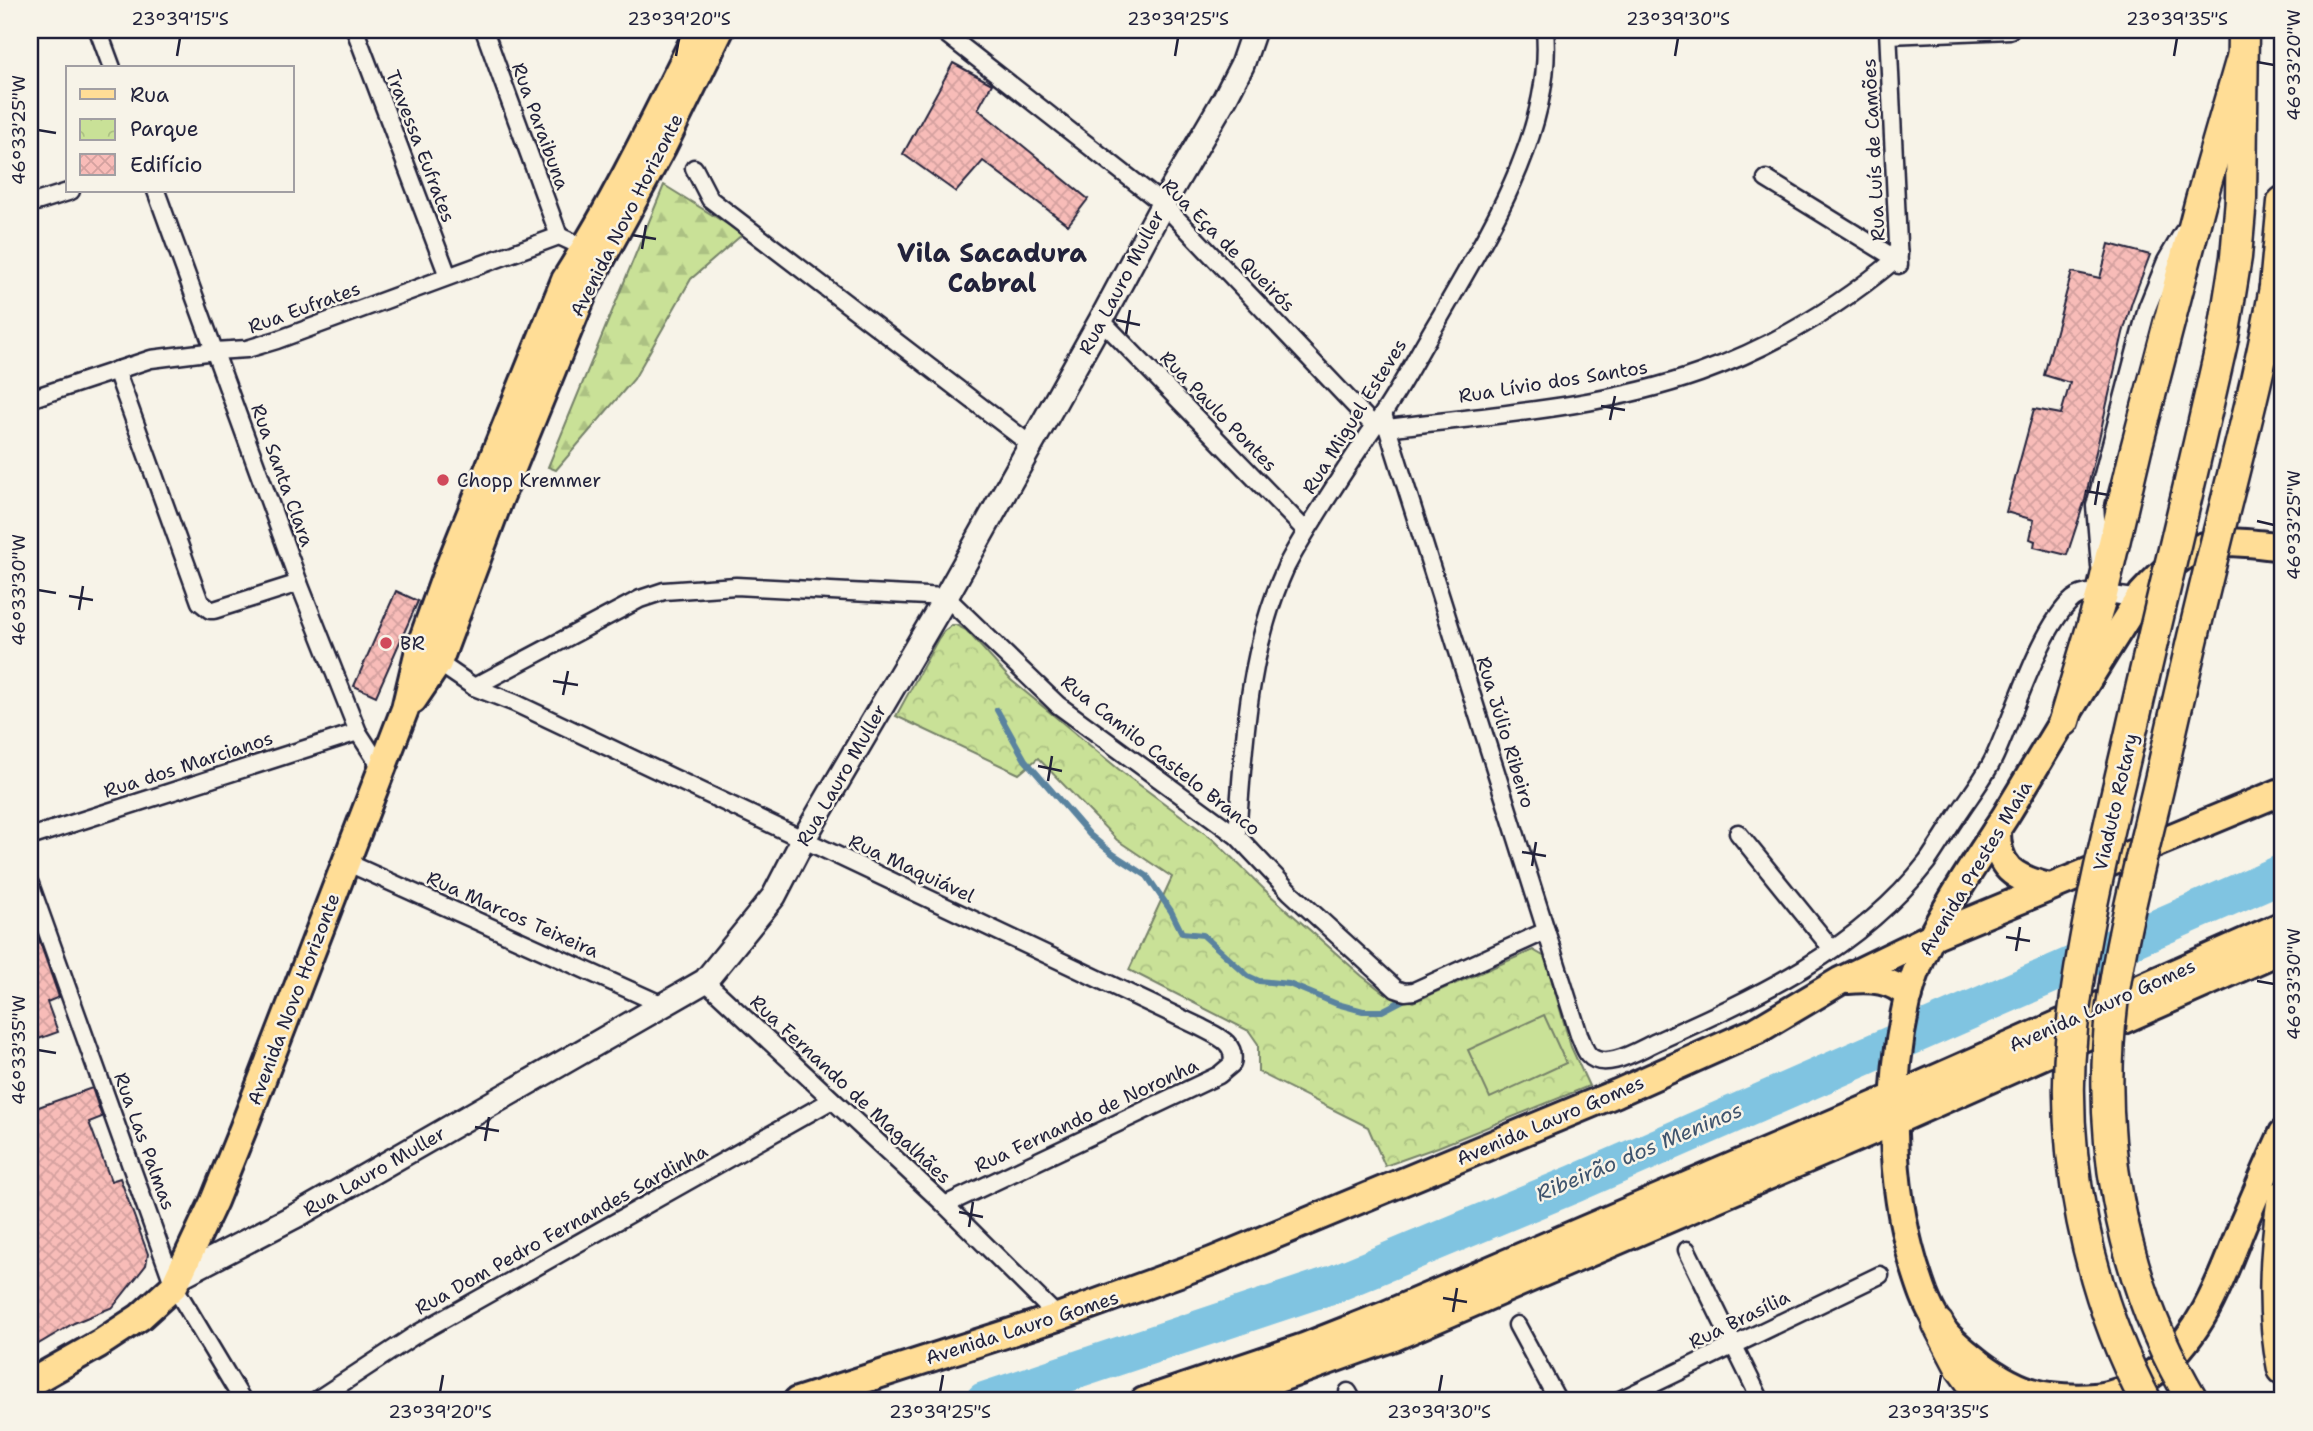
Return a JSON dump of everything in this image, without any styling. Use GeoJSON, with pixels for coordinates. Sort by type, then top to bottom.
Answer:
{"type":"FeatureCollection","features":[{"type":"Feature","properties":{"kind":"highway"},"geometry":{"type":"LineString","coordinates":[[2064,721],[2102,594],[2136,449],[2243,44]]}},
{"type":"Feature","properties":{"kind":"highway","name":"Viaduto Rotary"},"geometry":{"type":"LineString","coordinates":[[2146,1401],[2113,1330],[2098,1287],[2086,1236],[2072,1138],[2069,1082],[2072,1031],[2096,882],[2223,338],[2236,257],[2241,200],[2243,44]]}},
{"type":"Feature","properties":{"kind":"highway","name":"Viaduto Rotary"},"geometry":{"type":"LineString","coordinates":[[2193,1401],[2158,1333],[2123,1223],[2109,1128],[2108,1046],[2115,984],[2130,910],[2246,421],[2275,287],[2283,202]]}},
{"type":"Feature","properties":{"kind":"highway"},"geometry":{"type":"LineString","coordinates":[[2283,1196],[2275,1294],[2283,1368]]}},
{"type":"Feature","properties":{"kind":"highway"},"geometry":{"type":"LineString","coordinates":[[1938,1324],[1961,1368],[1985,1401]]}},
{"type":"Feature","properties":{"kind":"main road","name":"Avenida Novo Horizonte"},"geometry":{"type":"LineString","coordinates":[[429,656],[447,572],[565,279],[585,248],[699,30]]}},
{"type":"Feature","properties":{"kind":"main road","name":"Avenida Novo Horizonte"},"geometry":{"type":"LineString","coordinates":[[176,1281],[214,1201],[405,709],[499,500],[580,300],[663,146],[720,30]]}},
{"type":"Feature","properties":{"kind":"main road","name":"Avenida Prestes Maia"},"geometry":{"type":"LineString","coordinates":[[1938,1324],[1920,1283],[1903,1219],[1894,1110],[1908,998],[1919,961],[2140,598],[2162,573],[2186,553],[2207,544],[2230,542],[2283,547]]}},
{"type":"Feature","properties":{"kind":"main road"},"geometry":{"type":"LineString","coordinates":[[2256,544],[2283,558]]}},
{"type":"Feature","properties":{"kind":"main road","name":"Avenida Lauro Gomes"},"geometry":{"type":"LineString","coordinates":[[797,1401],[1058,1317],[1212,1261],[1617,1094],[1756,1031],[1840,981],[1933,936],[2283,791]]}},
{"type":"Feature","properties":{"kind":"main road"},"geometry":{"type":"LineString","coordinates":[[1997,829],[1996,844],[2000,858],[2008,870],[2020,878],[2049,887]]}},
{"type":"Feature","properties":{"kind":"main road","name":"Avenida Lauro Gomes"},"geometry":{"type":"LineString","coordinates":[[1217,1401],[1394,1337],[1894,1110],[2283,925]]}},
{"type":"Feature","properties":{"kind":"main road","name":"Avenida Lauro Gomes"},"geometry":{"type":"LineString","coordinates":[[1144,1401],[1304,1347],[1385,1315],[1894,1110],[2283,949]]}},
{"type":"Feature","properties":{"kind":"main road"},"geometry":{"type":"LineString","coordinates":[[1840,981],[1882,981],[1893,984],[1908,998]]}},
{"type":"Feature","properties":{"kind":"main road"},"geometry":{"type":"LineString","coordinates":[[1938,1324],[1965,1352],[1995,1376],[2029,1391],[2083,1399],[2112,1394],[2135,1385],[2161,1367],[2202,1320],[2283,1133]]}},
{"type":"Feature","properties":{"kind":"main road","name":"Rua Lauro Muller"},"geometry":{"type":"LineString","coordinates":[[30,1383],[130,1324],[176,1281]]}},
{"type":"Feature","properties":{"kind":"street"},"geometry":{"type":"LineString","coordinates":[[98,30],[111,66]]}},
{"type":"Feature","properties":{"kind":"street","name":"Travessa Eufrates"},"geometry":{"type":"LineString","coordinates":[[355,30],[448,276]]}},
{"type":"Feature","properties":{"kind":"street","name":"Rua Paraibuna"},"geometry":{"type":"LineString","coordinates":[[484,30],[559,236]]}},
{"type":"Feature","properties":{"kind":"street","name":"Rua Eça de Queirós"},"geometry":{"type":"LineString","coordinates":[[941,30],[1163,204],[1382,422]]}},
{"type":"Feature","properties":{"kind":"street","name":"Rua Lauro Muller"},"geometry":{"type":"LineString","coordinates":[[176,1281],[302,1213],[705,981],[774,897],[803,840],[946,597],[1163,204],[1225,98],[1242,65],[1254,30]]}},
{"type":"Feature","properties":{"kind":"street","name":"Rua Miguel Esteves"},"geometry":{"type":"LineString","coordinates":[[1237,836],[1250,684],[1268,615],[1287,566],[1306,531],[1382,422],[1480,247],[1511,184],[1531,134],[1540,101],[1545,65],[1545,30]]}},
{"type":"Feature","properties":{"kind":"street"},"geometry":{"type":"LineString","coordinates":[[1889,33],[2010,30]]}},
{"type":"Feature","properties":{"kind":"street","name":"Rua Luís de Camões"},"geometry":{"type":"LineString","coordinates":[[1889,33],[1898,261]]}},
{"type":"Feature","properties":{"kind":"street"},"geometry":{"type":"LineString","coordinates":[[694,168],[710,199],[1031,445]]}},
{"type":"Feature","properties":{"kind":"street"},"geometry":{"type":"LineString","coordinates":[[1766,179],[1898,261]]}},
{"type":"Feature","properties":{"kind":"street"},"geometry":{"type":"LineString","coordinates":[[30,204],[68,192]]}},
{"type":"Feature","properties":{"kind":"street","name":"Rua Santa Clara"},"geometry":{"type":"LineString","coordinates":[[156,192],[299,583],[358,732],[382,769]]}},
{"type":"Feature","properties":{"kind":"street"},"geometry":{"type":"LineString","coordinates":[[559,236],[585,248]]}},
{"type":"Feature","properties":{"kind":"street","name":"Rua Eufrates"},"geometry":{"type":"LineString","coordinates":[[30,399],[151,359],[247,349],[277,340],[559,236]]}},
{"type":"Feature","properties":{"kind":"street","name":"Rua Lívio dos Santos"},"geometry":{"type":"LineString","coordinates":[[1382,422],[1609,398],[1700,373],[1797,330],[1829,311],[1898,261]]}},
{"type":"Feature","properties":{"kind":"street","name":"Rua Paulo Pontes"},"geometry":{"type":"LineString","coordinates":[[1101,320],[1306,531]]}},
{"type":"Feature","properties":{"kind":"street"},"geometry":{"type":"LineString","coordinates":[[116,370],[193,589],[200,602],[214,610],[299,583]]}},
{"type":"Feature","properties":{"kind":"street","name":"Rua Júlio Ribeiro"},"geometry":{"type":"LineString","coordinates":[[1382,422],[1579,1035],[1587,1052],[1595,1059],[1612,1060],[1629,1054],[1767,990],[1832,949]]}},
{"type":"Feature","properties":{"kind":"street"},"geometry":{"type":"LineString","coordinates":[[474,687],[640,599],[664,591],[736,586],[946,597]]}},
{"type":"Feature","properties":{"kind":"street"},"geometry":{"type":"LineString","coordinates":[[1738,833],[1832,949],[1861,928],[1927,861],[1993,762],[2037,657],[2067,606],[2079,595],[2091,592],[2122,598],[2140,598]]}},
{"type":"Feature","properties":{"kind":"street","name":"Rua Camilo Castelo Branco"},"geometry":{"type":"LineString","coordinates":[[946,597],[1058,705],[1237,836],[1290,892],[1396,989],[1408,992],[1546,931]]}},
{"type":"Feature","properties":{"kind":"street","name":"Rua Maquiável"},"geometry":{"type":"LineString","coordinates":[[429,656],[474,687],[515,703],[1200,1027],[1222,1039],[1233,1053]]}},
{"type":"Feature","properties":{"kind":"street","name":"Rua dos Marcianos"},"geometry":{"type":"LineString","coordinates":[[30,837],[358,732]]}},
{"type":"Feature","properties":{"kind":"street","name":"Rua Marcos Teixeira"},"geometry":{"type":"LineString","coordinates":[[346,862],[663,1005]]}},
{"type":"Feature","properties":{"kind":"street","name":"Rua Las Palmas"},"geometry":{"type":"LineString","coordinates":[[30,884],[176,1281],[243,1401]]}},
{"type":"Feature","properties":{"kind":"street","name":"Rua Fernando de Magalhães"},"geometry":{"type":"LineString","coordinates":[[705,981],[945,1205],[1058,1317]]}},
{"type":"Feature","properties":{"kind":"street","name":"Rua Fernando de Noronha"},"geometry":{"type":"LineString","coordinates":[[945,1205],[1197,1087],[1228,1068],[1232,1064],[1233,1053]]}},
{"type":"Feature","properties":{"kind":"street","name":"Rua Dom Pedro Fernandes Sardinha"},"geometry":{"type":"LineString","coordinates":[[315,1401],[415,1335],[832,1100]]}},
{"type":"Feature","properties":{"kind":"street"},"geometry":{"type":"LineString","coordinates":[[1687,1250],[1761,1401]]}},
{"type":"Feature","properties":{"kind":"street","name":"Rua Brasília"},"geometry":{"type":"LineString","coordinates":[[1618,1401],[1880,1275]]}},
{"type":"Feature","properties":{"kind":"street"},"geometry":{"type":"LineString","coordinates":[[1517,1325],[1558,1401]]}},
{"type":"Feature","properties":{"kind":"green space"},"geometry":{"type":"Polygon","coordinates":[[[664,185],[743,234],[691,279],[634,379],[556,470],[548,467],[664,185]]]}},
{"type":"Feature","properties":{"kind":"green space"},"geometry":{"type":"Polygon","coordinates":[[[952,625],[966,630],[1011,680],[1122,772],[1214,840],[1270,895],[1383,992],[1413,1002],[1533,950],[1545,957],[1571,1047],[1589,1086],[1385,1166],[1368,1127],[1258,1072],[1258,1044],[1249,1031],[1129,970],[1172,877],[1117,840],[1038,758],[1019,774],[896,716],[938,639],[952,625]]]}},
{"type":"Feature","properties":{"kind":"green space"},"geometry":{"type":"Polygon","coordinates":[[[1544,1015],[1566,1063],[1490,1098],[1468,1050],[1544,1015]]]}},
{"type":"Feature","properties":{"kind":"building"},"geometry":{"type":"Polygon","coordinates":[[[953,63],[992,84],[978,109],[1088,199],[1068,225],[983,161],[956,192],[903,154],[953,63]]]}},
{"type":"Feature","properties":{"kind":"building"},"geometry":{"type":"Polygon","coordinates":[[[2109,244],[2150,255],[2123,333],[2085,500],[2067,555],[2034,547],[2035,541],[2030,539],[2034,520],[2006,512],[2034,409],[2061,414],[2070,383],[2044,375],[2072,272],[2100,278],[2109,244]]]}},
{"type":"Feature","properties":{"kind":"building","name":"BR"},"geometry":{"type":"Polygon","coordinates":[[[396,591],[418,601],[376,696],[354,686],[396,591]]]}},
{"type":"Feature","properties":{"kind":"building"},"geometry":{"type":"Polygon","coordinates":[[[30,914],[59,997],[47,1002],[58,1032],[30,1042],[30,914]]]}},
{"type":"Feature","properties":{"kind":"building"},"geometry":{"type":"Polygon","coordinates":[[[92,1088],[102,1117],[89,1122],[111,1181],[120,1178],[148,1254],[146,1265],[113,1307],[74,1323],[30,1349],[30,1178],[34,1176],[30,1163],[30,1110],[92,1088]]]}},
{"type":"Feature","properties":{"kind":"waterway"},"geometry":{"type":"LineString","coordinates":[[997,710],[1025,760],[1090,835],[1147,876],[1171,911],[1182,933],[1203,935],[1248,976],[1259,981],[1289,984],[1337,1004],[1363,1011],[1382,1011],[1405,999]]}},
{"type":"Feature","properties":{"kind":"waterway","name":"Ribeirão dos Meninos"},"geometry":{"type":"LineString","coordinates":[[984,1401],[1334,1284],[1574,1184],[2283,873]]}},
{"type":"Feature","properties":{"kind":"place","name":"Chopp Kremmer"},"geometry":{"type":"Point","coordinates":[443,480]}},
{"type":"Feature","properties":{"kind":"place","name":"BR"},"geometry":{"type":"Point","coordinates":[386,643]}},
{"type":"Feature","properties":{"kind":"district","name":"Vila Sacadura Cabral"},"geometry":{"type":"Point","coordinates":[992,268]}}]}
